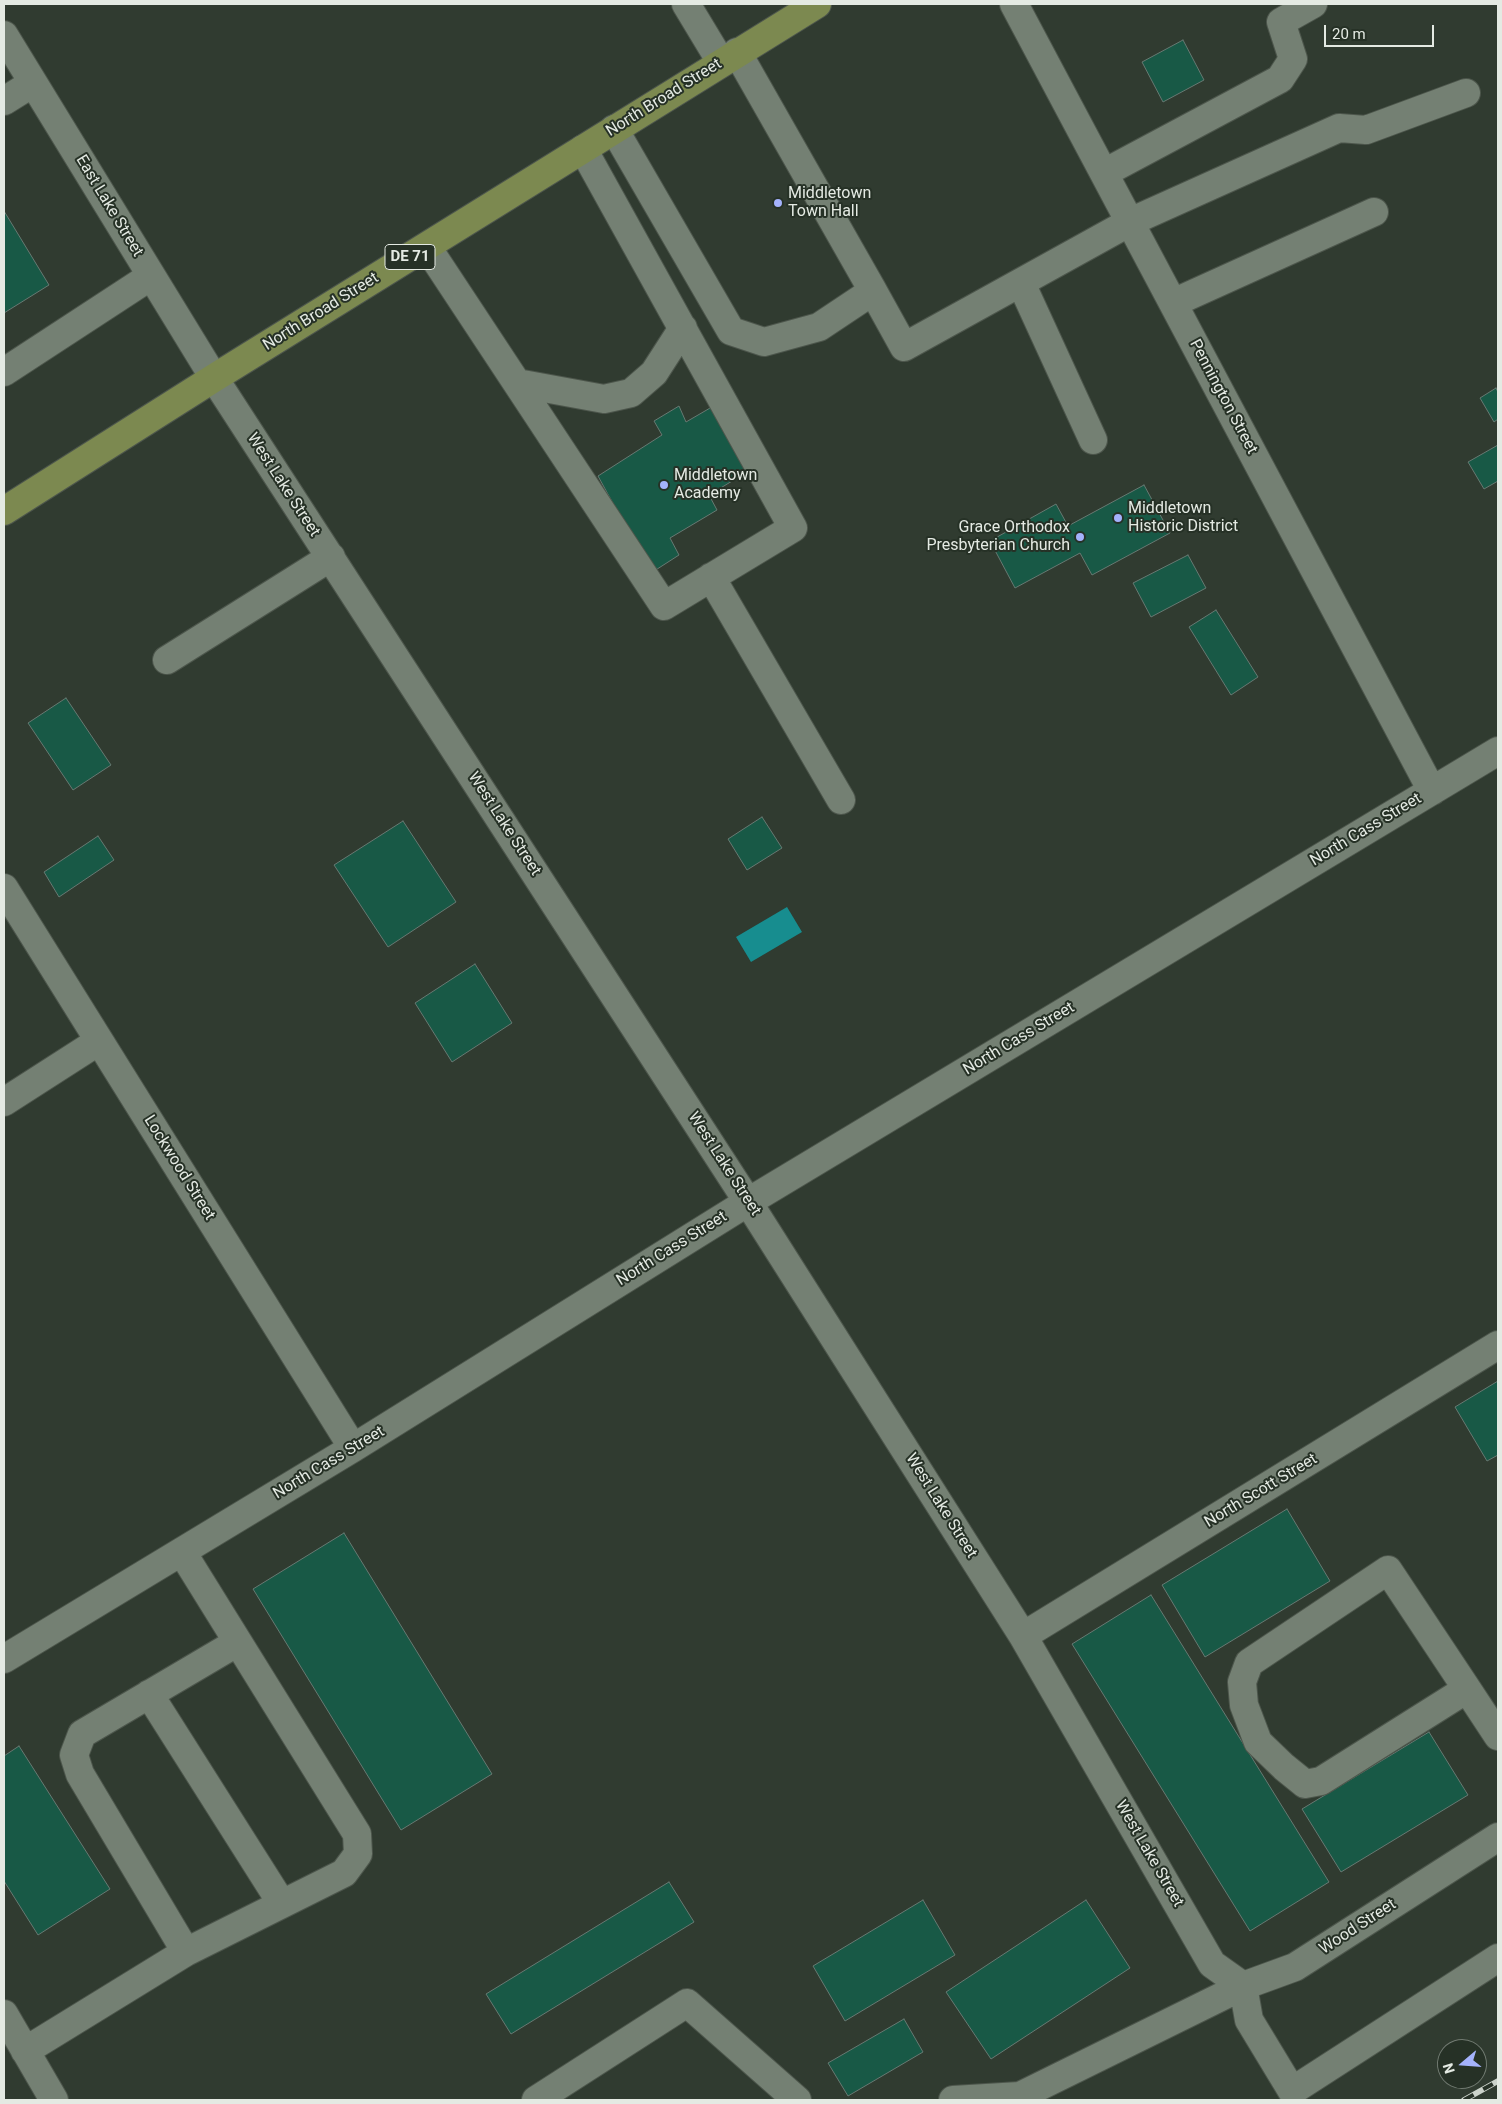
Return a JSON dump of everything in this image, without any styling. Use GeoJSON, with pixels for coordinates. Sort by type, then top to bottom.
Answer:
{"type":"FeatureCollection","features":[{"type":"Feature","properties":{"kind":"main road","name":"North Broad Street"},"geometry":{"type":"LineString","coordinates":[[4,512],[214,378],[817,4]]}},
{"type":"Feature","properties":{"kind":"street"},"geometry":{"type":"LineString","coordinates":[[686,4],[729,57],[873,291],[904,348],[1130,222],[1339,128],[1366,130],[1466,93]]}},
{"type":"Feature","properties":{"kind":"street","name":"Pennington Street"},"geometry":{"type":"LineString","coordinates":[[1014,4],[1432,791]]}},
{"type":"Feature","properties":{"kind":"street"},"geometry":{"type":"LineString","coordinates":[[1104,173],[1280,79],[1292,59],[1281,22],[1313,4]]}},
{"type":"Feature","properties":{"kind":"street","name":"East Lake Street"},"geometry":{"type":"LineString","coordinates":[[4,35],[214,378]]}},
{"type":"Feature","properties":{"kind":"street"},"geometry":{"type":"LineString","coordinates":[[4,101],[33,83]]}},
{"type":"Feature","properties":{"kind":"street"},"geometry":{"type":"LineString","coordinates":[[614,129],[731,330],[764,342],[819,327],[873,291]]}},
{"type":"Feature","properties":{"kind":"street"},"geometry":{"type":"LineString","coordinates":[[427,247],[664,606],[793,528],[583,149]]}},
{"type":"Feature","properties":{"kind":"street"},"geometry":{"type":"LineString","coordinates":[[1173,303],[1374,212]]}},
{"type":"Feature","properties":{"kind":"street"},"geometry":{"type":"LineString","coordinates":[[4,372],[151,276]]}},
{"type":"Feature","properties":{"kind":"street"},"geometry":{"type":"LineString","coordinates":[[1021,283],[1093,440]]}},
{"type":"Feature","properties":{"kind":"street"},"geometry":{"type":"LineString","coordinates":[[518,384],[604,399],[631,393],[654,373],[683,328]]}},
{"type":"Feature","properties":{"kind":"street","name":"West Lake Street"},"geometry":{"type":"LineString","coordinates":[[214,378],[748,1202],[1023,1636],[1212,1964],[1242,1986]]}},
{"type":"Feature","properties":{"kind":"street"},"geometry":{"type":"LineString","coordinates":[[167,660],[331,557]]}},
{"type":"Feature","properties":{"kind":"street"},"geometry":{"type":"LineString","coordinates":[[711,577],[841,800]]}},
{"type":"Feature","properties":{"kind":"street","name":"North Cass Street"},"geometry":{"type":"LineString","coordinates":[[4,1659],[354,1448],[748,1202],[1498,751]]}},
{"type":"Feature","properties":{"kind":"street","name":"Lockwood Street"},"geometry":{"type":"LineString","coordinates":[[4,888],[354,1448]]}},
{"type":"Feature","properties":{"kind":"street"},"geometry":{"type":"LineString","coordinates":[[4,1102],[99,1040]]}},
{"type":"Feature","properties":{"kind":"street","name":"North Scott Street"},"geometry":{"type":"LineString","coordinates":[[1023,1636],[1498,1345]]}},
{"type":"Feature","properties":{"kind":"street"},"geometry":{"type":"LineString","coordinates":[[25,2051],[186,1952],[344,1873],[358,1854],[357,1834],[182,1552]]}},
{"type":"Feature","properties":{"kind":"street"},"geometry":{"type":"LineString","coordinates":[[1467,1689],[1321,1781],[1305,1784],[1258,1742],[1244,1705],[1242,1682],[1249,1663],[1388,1570],[1467,1689],[1498,1736]]}},
{"type":"Feature","properties":{"kind":"street"},"geometry":{"type":"LineString","coordinates":[[186,1952],[80,1774],[74,1755],[82,1734],[238,1642]]}},
{"type":"Feature","properties":{"kind":"street"},"geometry":{"type":"LineString","coordinates":[[148,1694],[282,1904]]}},
{"type":"Feature","properties":{"kind":"street","name":"Wood Street"},"geometry":{"type":"LineString","coordinates":[[954,2100],[1020,2096],[1242,1986],[1295,1968],[1498,1836]]}},
{"type":"Feature","properties":{"kind":"street"},"geometry":{"type":"LineString","coordinates":[[1242,1986],[1249,2020],[1292,2091],[1498,1958]]}},
{"type":"Feature","properties":{"kind":"street"},"geometry":{"type":"LineString","coordinates":[[536,2100],[687,2003],[797,2100]]}},
{"type":"Feature","properties":{"kind":"street"},"geometry":{"type":"LineString","coordinates":[[4,2014],[54,2100]]}},
{"type":"Feature","properties":{"kind":"water"},"geometry":{"type":"Polygon","coordinates":[[[787,907],[802,932],[751,962],[736,937],[787,907]]]}},
{"type":"Feature","properties":{"kind":"building"},"geometry":{"type":"Polygon","coordinates":[[[1183,40],[1204,80],[1163,102],[1142,62],[1183,40]]]}},
{"type":"Feature","properties":{"kind":"building"},"geometry":{"type":"Polygon","coordinates":[[[4,211],[49,285],[4,313],[4,211]]]}},
{"type":"Feature","properties":{"kind":"building"},"geometry":{"type":"Polygon","coordinates":[[[1496,388],[1498,392],[1498,419],[1494,422],[1480,398],[1496,388]]]}},
{"type":"Feature","properties":{"kind":"building","name":"Middletown Academy"},"geometry":{"type":"Polygon","coordinates":[[[717,404],[752,469],[709,495],[717,510],[670,538],[679,555],[651,573],[598,476],[662,435],[654,421],[679,406],[686,422],[717,404]]]}},
{"type":"Feature","properties":{"kind":"building"},"geometry":{"type":"Polygon","coordinates":[[[1498,445],[1498,481],[1484,489],[1468,462],[1498,445]]]}},
{"type":"Feature","properties":{"kind":"building","name":"Grace Orthodox Presbyterian Church"},"geometry":{"type":"Polygon","coordinates":[[[1144,485],[1170,533],[1092,575],[1080,553],[1015,588],[990,541],[1056,504],[1068,526],[1144,485]]]}},
{"type":"Feature","properties":{"kind":"building"},"geometry":{"type":"Polygon","coordinates":[[[1188,555],[1206,588],[1151,617],[1133,583],[1188,555]]]}},
{"type":"Feature","properties":{"kind":"building"},"geometry":{"type":"Polygon","coordinates":[[[1216,610],[1258,677],[1231,695],[1189,627],[1216,610]]]}},
{"type":"Feature","properties":{"kind":"building"},"geometry":{"type":"Polygon","coordinates":[[[66,698],[111,765],[73,790],[28,723],[66,698]]]}},
{"type":"Feature","properties":{"kind":"building"},"geometry":{"type":"Polygon","coordinates":[[[762,817],[782,848],[747,870],[728,839],[762,817]]]}},
{"type":"Feature","properties":{"kind":"building"},"geometry":{"type":"Polygon","coordinates":[[[403,821],[456,902],[388,947],[334,865],[403,821]]]}},
{"type":"Feature","properties":{"kind":"building"},"geometry":{"type":"Polygon","coordinates":[[[98,836],[114,860],[59,897],[44,872],[98,836]]]}},
{"type":"Feature","properties":{"kind":"building"},"geometry":{"type":"Polygon","coordinates":[[[475,964],[512,1023],[452,1062],[415,1003],[475,964]]]}},
{"type":"Feature","properties":{"kind":"building"},"geometry":{"type":"Polygon","coordinates":[[[1498,1381],[1498,1455],[1487,1461],[1455,1407],[1498,1381]]]}},
{"type":"Feature","properties":{"kind":"building"},"geometry":{"type":"Polygon","coordinates":[[[1287,1509],[1330,1581],[1205,1657],[1162,1585],[1287,1509]]]}},
{"type":"Feature","properties":{"kind":"building"},"geometry":{"type":"Polygon","coordinates":[[[344,1533],[492,1774],[401,1830],[253,1589],[344,1533]]]}},
{"type":"Feature","properties":{"kind":"building"},"geometry":{"type":"Polygon","coordinates":[[[1151,1595],[1329,1882],[1250,1931],[1072,1644],[1151,1595]]]}},
{"type":"Feature","properties":{"kind":"building"},"geometry":{"type":"Polygon","coordinates":[[[1429,1732],[1468,1795],[1341,1872],[1302,1809],[1429,1732]]]}},
{"type":"Feature","properties":{"kind":"building"},"geometry":{"type":"Polygon","coordinates":[[[19,1746],[110,1889],[38,1935],[4,1881],[4,1756],[19,1746]]]}},
{"type":"Feature","properties":{"kind":"building"},"geometry":{"type":"Polygon","coordinates":[[[669,1882],[694,1922],[511,2034],[486,1994],[669,1882]]]}},
{"type":"Feature","properties":{"kind":"building"},"geometry":{"type":"Polygon","coordinates":[[[923,1900],[955,1955],[845,2021],[813,1966],[923,1900]]]}},
{"type":"Feature","properties":{"kind":"building"},"geometry":{"type":"Polygon","coordinates":[[[1086,1900],[1130,1968],[991,2059],[946,1992],[1086,1900]]]}},
{"type":"Feature","properties":{"kind":"building"},"geometry":{"type":"Polygon","coordinates":[[[904,2019],[923,2052],[848,2096],[828,2063],[904,2019]]]}},
{"type":"Feature","properties":{"kind":"railway"},"geometry":{"type":"LineString","coordinates":[[1464,2100],[1498,2081]]}},
{"type":"Feature","properties":{"kind":"place","name":"Middletown Town Hall"},"geometry":{"type":"Point","coordinates":[778,203]}},
{"type":"Feature","properties":{"kind":"place","name":"Middletown Academy"},"geometry":{"type":"Point","coordinates":[664,485]}},
{"type":"Feature","properties":{"kind":"place","name":"Middletown Historic District"},"geometry":{"type":"Point","coordinates":[1118,518]}},
{"type":"Feature","properties":{"kind":"place","name":"Grace Orthodox Presbyterian Church"},"geometry":{"type":"Point","coordinates":[1080,537]}}]}
